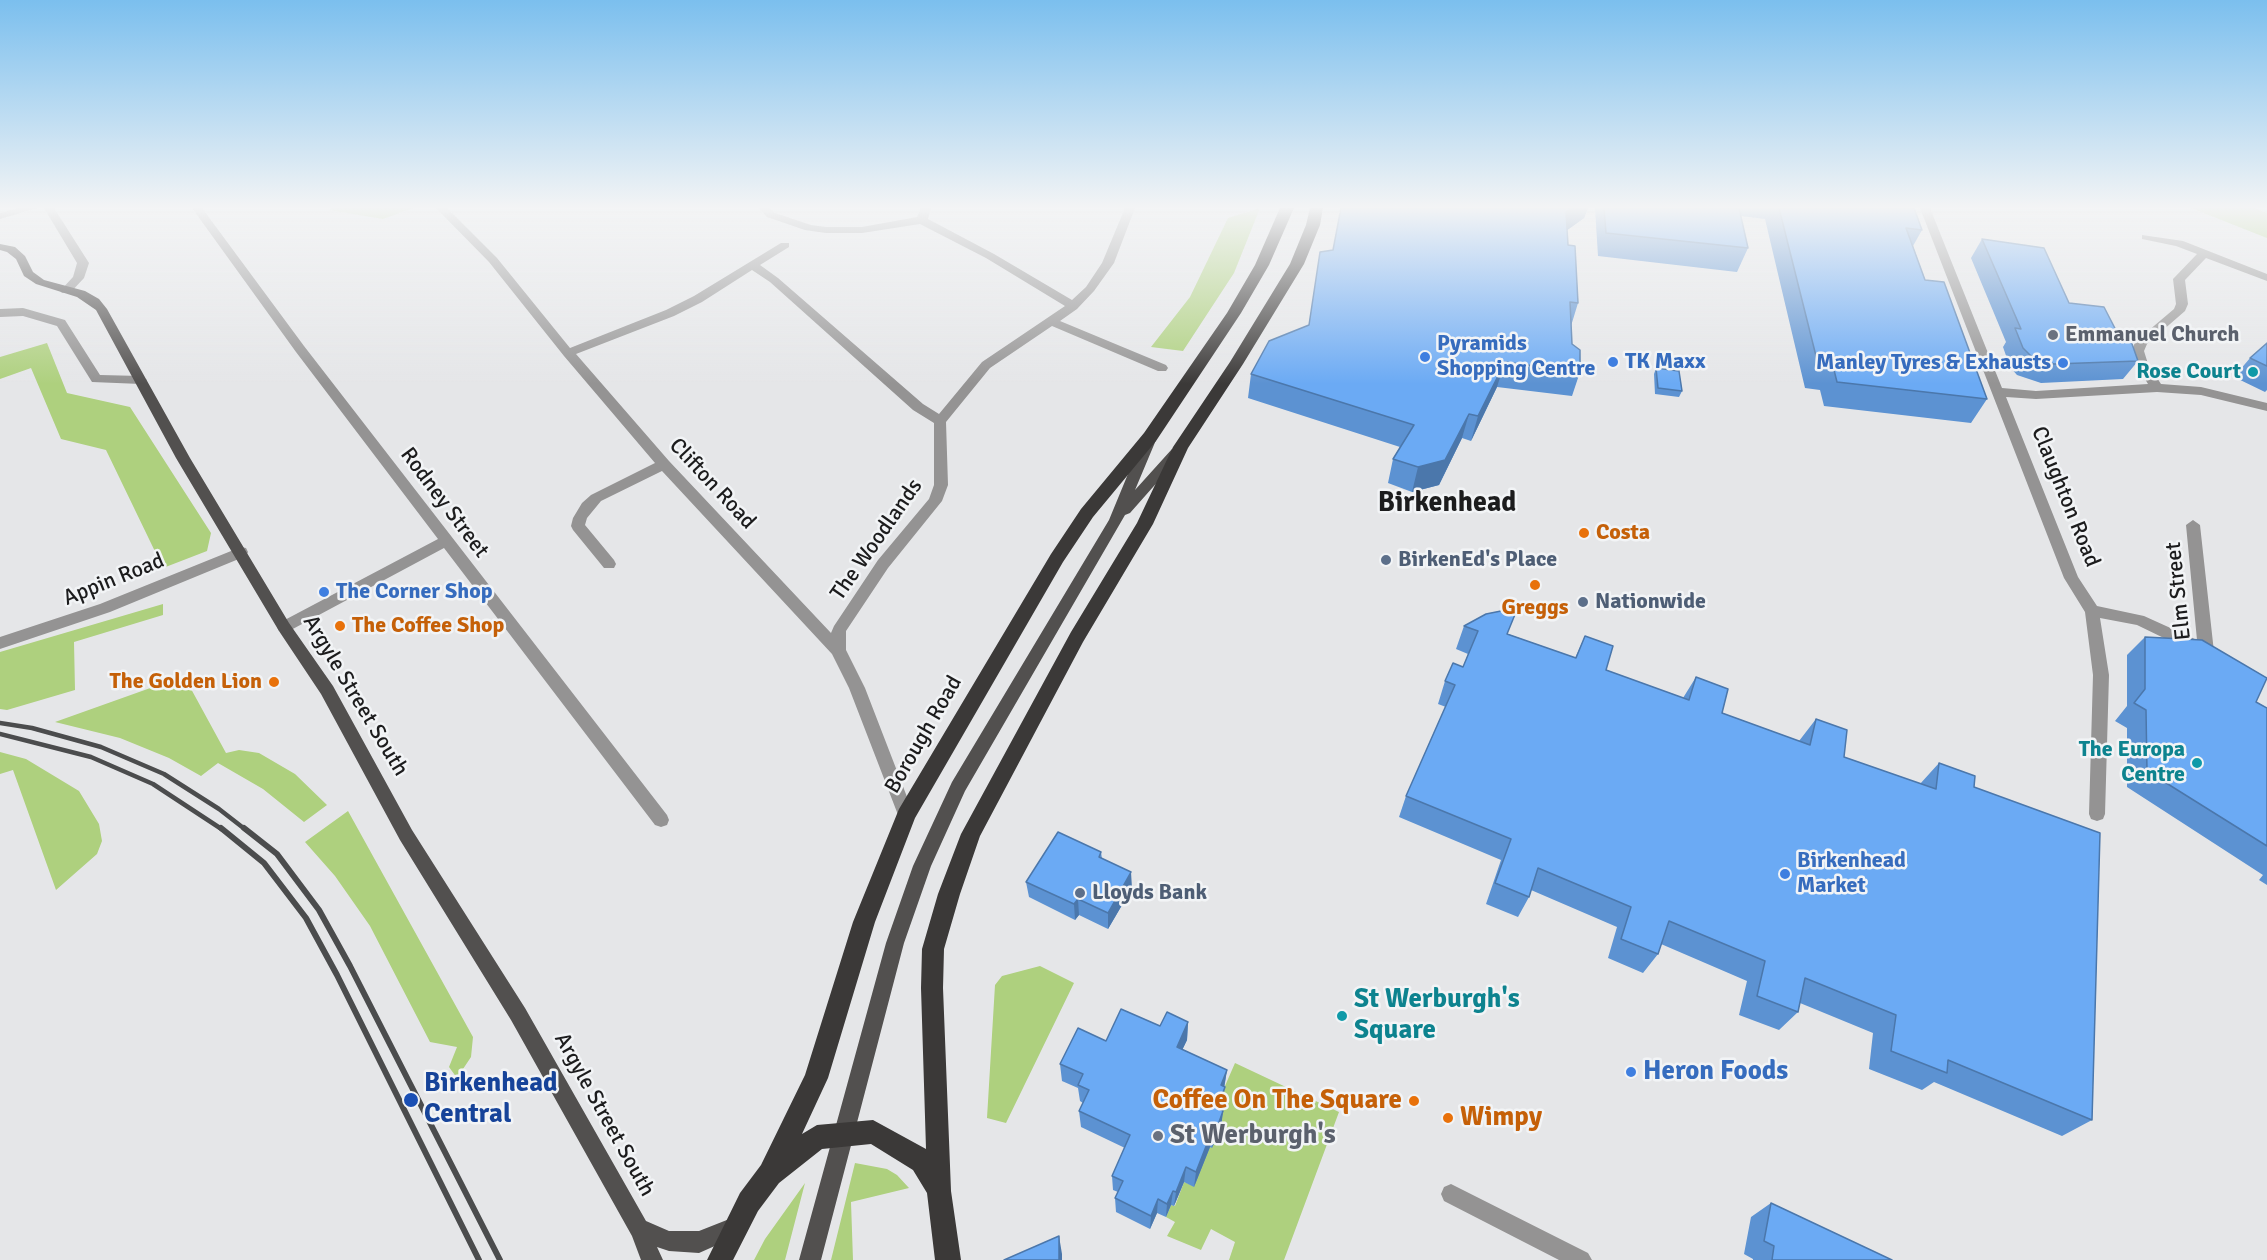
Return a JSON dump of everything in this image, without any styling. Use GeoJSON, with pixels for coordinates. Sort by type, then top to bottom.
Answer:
{"type":"FeatureCollection","features":[{"type":"Feature","properties":{"kind":"highway","name":"Borough Road"},"geometry":{"type":"LineString","coordinates":[[770,1174],[816,1078],[864,922],[906,815],[1057,558],[1087,513],[1150,437],[1234,313],[1262,267]]}},
{"type":"Feature","properties":{"kind":"highway"},"geometry":{"type":"LineString","coordinates":[[948,1260],[939,1191],[933,949],[949,894],[971,834],[1077,637],[1145,524],[1181,447],[1242,355],[1295,267]]}},
{"type":"Feature","properties":{"kind":"highway"},"geometry":{"type":"LineString","coordinates":[[720,1260],[749,1202],[770,1174],[817,1137],[873,1132],[922,1161],[939,1191]]}},
{"type":"Feature","properties":{"kind":"main road","name":"Argyle Street South"},"geometry":{"type":"LineString","coordinates":[[25,267],[28,274],[40,282],[81,294],[95,302],[101,309],[183,458],[284,627],[327,690],[406,835],[518,1014],[639,1229],[652,1260]]}},
{"type":"Feature","properties":{"kind":"main road"},"geometry":{"type":"LineString","coordinates":[[810,1260],[895,943],[922,866],[958,787],[1116,520],[1150,437]]}},
{"type":"Feature","properties":{"kind":"main road"},"geometry":{"type":"LineString","coordinates":[[1116,520],[1181,447]]}},
{"type":"Feature","properties":{"kind":"main road","name":"Argyle Street South"},"geometry":{"type":"LineString","coordinates":[[639,1229],[669,1241],[699,1242],[737,1226]]}},
{"type":"Feature","properties":{"kind":"street"},"geometry":{"type":"LineString","coordinates":[[66,291],[78,278],[82,267]]}},
{"type":"Feature","properties":{"kind":"street","name":"Rodney Street"},"geometry":{"type":"LineString","coordinates":[[240,267],[445,541],[661,820]]}},
{"type":"Feature","properties":{"kind":"street","name":"Clifton Road"},"geometry":{"type":"LineString","coordinates":[[498,267],[568,353],[664,464],[838,650],[857,688],[906,815]]}},
{"type":"Feature","properties":{"kind":"street"},"geometry":{"type":"LineString","coordinates":[[568,353],[670,313],[752,267]]}},
{"type":"Feature","properties":{"kind":"street"},"geometry":{"type":"LineString","coordinates":[[754,267],[774,280],[918,407],[940,422],[986,366],[1073,306],[1090,289],[1105,267]]}},
{"type":"Feature","properties":{"kind":"street"},"geometry":{"type":"LineString","coordinates":[[1007,267],[1073,306]]}},
{"type":"Feature","properties":{"kind":"street","name":"Claughton Road"},"geometry":{"type":"LineString","coordinates":[[1949,267],[2071,578],[2092,611],[2101,675],[2097,814]]}},
{"type":"Feature","properties":{"kind":"street"},"geometry":{"type":"LineString","coordinates":[[2157,388],[2142,364],[2138,351],[2141,342],[2179,311],[2182,304],[2179,279],[2191,267]]}},
{"type":"Feature","properties":{"kind":"street"},"geometry":{"type":"LineString","coordinates":[[2240,267],[2267,278]]}},
{"type":"Feature","properties":{"kind":"street"},"geometry":{"type":"LineString","coordinates":[[0,313],[23,312],[61,323],[96,379],[141,380]]}},
{"type":"Feature","properties":{"kind":"street"},"geometry":{"type":"LineString","coordinates":[[1050,321],[1162,368]]}},
{"type":"Feature","properties":{"kind":"street"},"geometry":{"type":"LineString","coordinates":[[1999,392],[2036,395],[2157,388],[2202,391],[2267,407]]}},
{"type":"Feature","properties":{"kind":"street","name":"The Woodlands"},"geometry":{"type":"LineString","coordinates":[[838,650],[839,630],[883,564],[935,501],[941,485],[940,422]]}},
{"type":"Feature","properties":{"kind":"street"},"geometry":{"type":"LineString","coordinates":[[609,564],[578,526],[579,518],[596,498],[664,464]]}},
{"type":"Feature","properties":{"kind":"street","name":"Elm Street"},"geometry":{"type":"LineString","coordinates":[[2092,611],[2139,620],[2212,655],[2193,525]]}},
{"type":"Feature","properties":{"kind":"street"},"geometry":{"type":"LineString","coordinates":[[284,627],[445,541]]}},
{"type":"Feature","properties":{"kind":"street","name":"Appin Road"},"geometry":{"type":"LineString","coordinates":[[0,644],[105,608],[241,552]]}},
{"type":"Feature","properties":{"kind":"street"},"geometry":{"type":"LineString","coordinates":[[1451,1194],[1581,1260]]}},
{"type":"Feature","properties":{"kind":"green space"},"geometry":{"type":"Polygon","coordinates":[[[1205,267],[1236,267],[1183,351],[1151,347],[1190,297],[1205,267]]]}},
{"type":"Feature","properties":{"kind":"green space"},"geometry":{"type":"Polygon","coordinates":[[[47,343],[67,393],[130,407],[211,533],[207,551],[163,568],[106,450],[61,439],[31,368],[0,379],[0,357],[47,343]]]}},
{"type":"Feature","properties":{"kind":"green space"},"geometry":{"type":"Polygon","coordinates":[[[163,604],[163,615],[74,642],[75,690],[7,710],[0,709],[0,652],[163,604]]]}},
{"type":"Feature","properties":{"kind":"green space"},"geometry":{"type":"Polygon","coordinates":[[[184,676],[226,753],[239,750],[259,753],[295,774],[327,805],[304,822],[263,789],[218,763],[201,776],[169,758],[120,738],[55,722],[184,676]]]}},
{"type":"Feature","properties":{"kind":"green space"},"geometry":{"type":"Polygon","coordinates":[[[0,752],[26,759],[79,791],[99,824],[102,841],[97,854],[56,890],[13,770],[0,774],[0,752]]]}},
{"type":"Feature","properties":{"kind":"green space"},"geometry":{"type":"Polygon","coordinates":[[[348,811],[473,1037],[471,1057],[457,1078],[449,1067],[457,1047],[430,1042],[370,926],[335,876],[305,842],[348,811]]]}},
{"type":"Feature","properties":{"kind":"green space"},"geometry":{"type":"Polygon","coordinates":[[[1040,966],[1074,983],[1006,1123],[987,1118],[995,985],[1002,976],[1040,966]]]}},
{"type":"Feature","properties":{"kind":"green space"},"geometry":{"type":"Polygon","coordinates":[[[1235,1063],[1339,1112],[1284,1260],[1229,1260],[1235,1242],[1211,1229],[1201,1250],[1167,1236],[1175,1222],[1166,1217],[1171,1205],[1175,1206],[1184,1182],[1194,1186],[1218,1102],[1235,1063]]]}},
{"type":"Feature","properties":{"kind":"green space"},"geometry":{"type":"Polygon","coordinates":[[[855,1163],[887,1169],[897,1175],[909,1188],[851,1202],[853,1260],[831,1260],[855,1163]]]}},
{"type":"Feature","properties":{"kind":"green space"},"geometry":{"type":"Polygon","coordinates":[[[805,1183],[785,1260],[754,1260],[765,1239],[805,1183]]]}},
{"type":"Feature","properties":{"kind":"building","name":"Pyramids Shopping Centre"},"geometry":{"type":"Polygon","coordinates":[[[1318,267],[1576,267],[1578,303],[1570,302],[1572,344],[1580,350],[1580,372],[1505,362],[1478,416],[1469,414],[1445,460],[1418,467],[1393,459],[1414,425],[1251,374],[1269,341],[1309,325],[1318,267]]]}},
{"type":"Feature","properties":{"kind":"building"},"geometry":{"type":"Polygon","coordinates":[[[1794,267],[1920,267],[1925,280],[1944,282],[1987,399],[1837,382],[1833,366],[1818,364],[1794,267]]]}},
{"type":"Feature","properties":{"kind":"building"},"geometry":{"type":"Polygon","coordinates":[[[1994,267],[2053,267],[2069,303],[2104,307],[2121,340],[2131,341],[2138,361],[2054,364],[2031,356],[2023,348],[2015,328],[2021,329],[1994,267]]]}},
{"type":"Feature","properties":{"kind":"building"},"geometry":{"type":"Polygon","coordinates":[[[2267,343],[2267,366],[2250,358],[2267,343]]]}},
{"type":"Feature","properties":{"kind":"building"},"geometry":{"type":"Polygon","coordinates":[[[1656,368],[1679,371],[1682,391],[1658,388],[1656,368]]]}},
{"type":"Feature","properties":{"kind":"building","name":"Birkenhead Market"},"geometry":{"type":"Polygon","coordinates":[[[1501,611],[1516,612],[1507,634],[1576,658],[1585,636],[1613,646],[1606,670],[1689,700],[1696,677],[1728,689],[1722,713],[1810,745],[1816,719],[1847,730],[1844,757],[1936,789],[1939,763],[1975,776],[1974,787],[2100,833],[2092,1120],[1948,1060],[1947,1073],[1891,1051],[1896,1015],[1805,978],[1798,1012],[1757,996],[1765,961],[1669,921],[1658,954],[1621,939],[1631,907],[1538,868],[1529,897],[1495,883],[1511,839],[1406,796],[1455,685],[1445,681],[1453,663],[1463,667],[1478,631],[1464,626],[1486,614],[1501,611]]]}},
{"type":"Feature","properties":{"kind":"building","name":"The Europa Centre"},"geometry":{"type":"Polygon","coordinates":[[[2145,637],[2202,640],[2267,678],[2256,702],[2267,708],[2267,846],[2147,771],[2146,710],[2134,703],[2145,689],[2145,637]]]}},
{"type":"Feature","properties":{"kind":"building","name":"Lloyds Bank"},"geometry":{"type":"Polygon","coordinates":[[[1058,832],[1101,852],[1099,857],[1131,872],[1108,913],[1078,899],[1074,904],[1026,882],[1058,832]]]}},
{"type":"Feature","properties":{"kind":"building","name":"St Werburgh's"},"geometry":{"type":"Polygon","coordinates":[[[1121,1009],[1160,1026],[1167,1012],[1188,1022],[1177,1047],[1227,1070],[1221,1085],[1225,1087],[1217,1108],[1223,1111],[1215,1133],[1212,1131],[1196,1172],[1186,1167],[1176,1192],[1173,1191],[1167,1204],[1158,1199],[1151,1216],[1115,1198],[1123,1181],[1112,1176],[1130,1135],[1079,1111],[1089,1090],[1078,1085],[1083,1074],[1060,1064],[1078,1028],[1106,1041],[1121,1009]]]}},
{"type":"Feature","properties":{"kind":"building"},"geometry":{"type":"Polygon","coordinates":[[[1771,1203],[1892,1260],[1772,1260],[1774,1246],[1764,1241],[1771,1203]]]}},
{"type":"Feature","properties":{"kind":"building"},"geometry":{"type":"Polygon","coordinates":[[[1059,1236],[1059,1260],[1004,1260],[1059,1236]]]}},
{"type":"Feature","properties":{"kind":"railway"},"geometry":{"type":"LineString","coordinates":[[0,723],[32,728],[101,747],[164,774],[219,809],[246,830]]}},
{"type":"Feature","properties":{"kind":"railway"},"geometry":{"type":"LineString","coordinates":[[0,734],[91,757],[153,784],[223,830]]}},
{"type":"Feature","properties":{"kind":"railway"},"geometry":{"type":"LineString","coordinates":[[221,828],[264,863],[306,918],[337,975],[479,1260]]}},
{"type":"Feature","properties":{"kind":"railway"},"geometry":{"type":"LineString","coordinates":[[244,828],[277,854],[319,910],[350,966],[500,1260]]}},
{"type":"Feature","properties":{"kind":"place","name":"Emmanuel Church"},"geometry":{"type":"Point","coordinates":[2053,335]}},
{"type":"Feature","properties":{"kind":"place","name":"Pyramids Shopping Centre"},"geometry":{"type":"Point","coordinates":[1425,357]}},
{"type":"Feature","properties":{"kind":"place","name":"TK Maxx"},"geometry":{"type":"Point","coordinates":[1613,362]}},
{"type":"Feature","properties":{"kind":"place","name":"Manley Tyres & Exhausts"},"geometry":{"type":"Point","coordinates":[2063,363]}},
{"type":"Feature","properties":{"kind":"place","name":"Rose Court"},"geometry":{"type":"Point","coordinates":[2253,372]}},
{"type":"Feature","properties":{"kind":"place","name":"Costa"},"geometry":{"type":"Point","coordinates":[1584,533]}},
{"type":"Feature","properties":{"kind":"place","name":"BirkenEd's Place"},"geometry":{"type":"Point","coordinates":[1386,560]}},
{"type":"Feature","properties":{"kind":"place","name":"Greggs"},"geometry":{"type":"Point","coordinates":[1535,585]}},
{"type":"Feature","properties":{"kind":"place","name":"The Corner Shop"},"geometry":{"type":"Point","coordinates":[324,592]}},
{"type":"Feature","properties":{"kind":"place","name":"Nationwide"},"geometry":{"type":"Point","coordinates":[1583,602]}},
{"type":"Feature","properties":{"kind":"place","name":"The Coffee Shop"},"geometry":{"type":"Point","coordinates":[340,626]}},
{"type":"Feature","properties":{"kind":"place","name":"The Golden Lion"},"geometry":{"type":"Point","coordinates":[274,682]}},
{"type":"Feature","properties":{"kind":"place","name":"The Europa Centre"},"geometry":{"type":"Point","coordinates":[2197,763]}},
{"type":"Feature","properties":{"kind":"place","name":"Birkenhead Market"},"geometry":{"type":"Point","coordinates":[1785,874]}},
{"type":"Feature","properties":{"kind":"place","name":"Lloyds Bank"},"geometry":{"type":"Point","coordinates":[1080,893]}},
{"type":"Feature","properties":{"kind":"place","name":"St Werburgh's Square"},"geometry":{"type":"Point","coordinates":[1342,1016]}},
{"type":"Feature","properties":{"kind":"place","name":"Heron Foods"},"geometry":{"type":"Point","coordinates":[1631,1072]}},
{"type":"Feature","properties":{"kind":"place","name":"Birkenhead Central"},"geometry":{"type":"Point","coordinates":[411,1100]}},
{"type":"Feature","properties":{"kind":"place","name":"Coffee On The Square"},"geometry":{"type":"Point","coordinates":[1414,1101]}},
{"type":"Feature","properties":{"kind":"place","name":"Wimpy"},"geometry":{"type":"Point","coordinates":[1448,1118]}},
{"type":"Feature","properties":{"kind":"place","name":"St Werburgh's"},"geometry":{"type":"Point","coordinates":[1158,1136]}},
{"type":"Feature","properties":{"kind":"district","name":"Birkenhead"},"geometry":{"type":"Point","coordinates":[1447,504]}}]}
